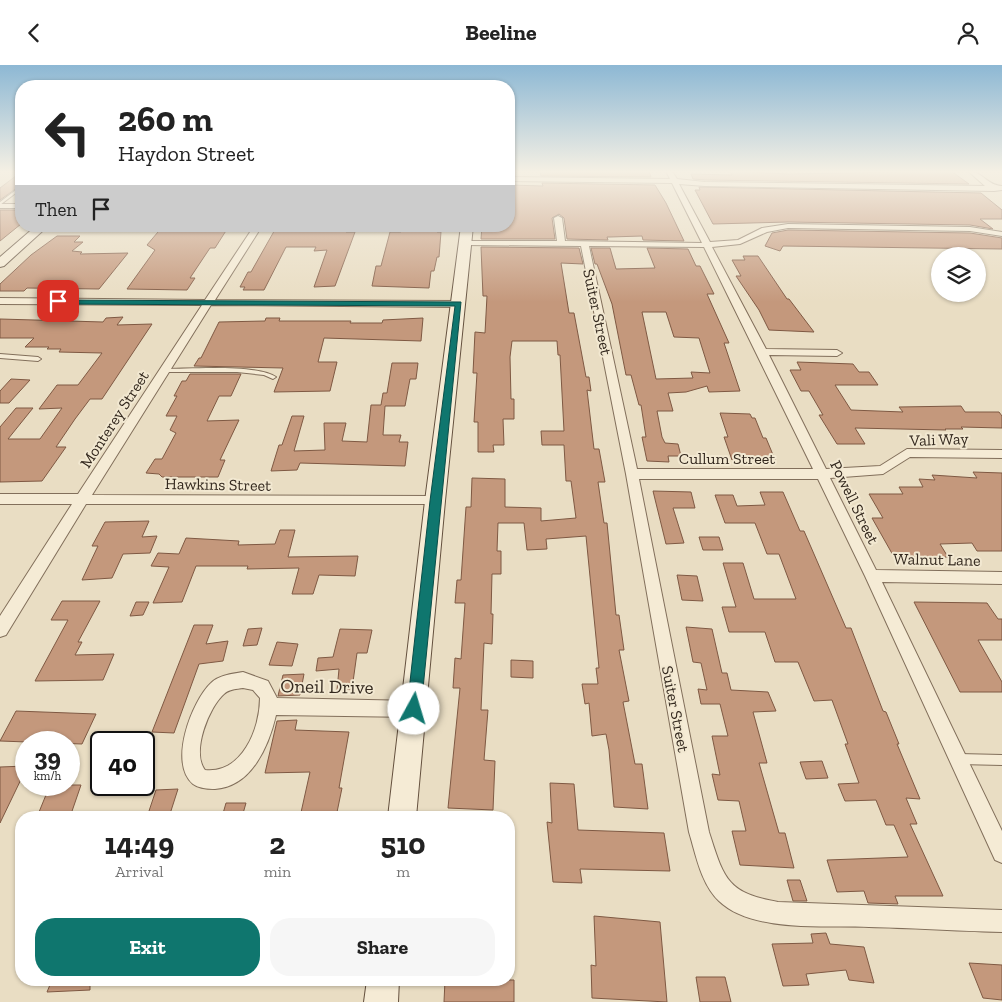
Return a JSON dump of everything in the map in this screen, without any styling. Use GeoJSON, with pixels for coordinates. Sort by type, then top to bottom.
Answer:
{"type":"FeatureCollection","features":[{"type":"Feature","properties":{"kind":"street","name":"Powell Street"},"geometry":{"type":"LineString","coordinates":[[692,215],[762,352],[872,576],[1002,853]]}},
{"type":"Feature","properties":{"kind":"street"},"geometry":{"type":"LineString","coordinates":[[558,217],[560,243]]}},
{"type":"Feature","properties":{"kind":"street"},"geometry":{"type":"LineString","coordinates":[[403,811],[435,501],[466,234],[585,245],[708,245],[736,243],[765,230],[788,227],[963,228],[1002,234]]}},
{"type":"Feature","properties":{"kind":"street"},"geometry":{"type":"LineString","coordinates":[[0,263],[36,232]]}},
{"type":"Feature","properties":{"kind":"street","name":"Monterey Street"},"geometry":{"type":"LineString","coordinates":[[0,630],[254,232]]}},
{"type":"Feature","properties":{"kind":"street","name":"Suiter Street"},"geometry":{"type":"LineString","coordinates":[[585,245],[632,474],[700,832],[711,871],[724,892],[743,905],[773,911],[1002,921]]}},
{"type":"Feature","properties":{"kind":"street"},"geometry":{"type":"LineString","coordinates":[[0,301],[459,303]]}},
{"type":"Feature","properties":{"kind":"street"},"geometry":{"type":"LineString","coordinates":[[762,352],[838,353]]}},
{"type":"Feature","properties":{"kind":"street","name":"Vali Way"},"geometry":{"type":"LineString","coordinates":[[822,474],[883,470],[907,453],[1002,454]]}},
{"type":"Feature","properties":{"kind":"street","name":"Cullum Street"},"geometry":{"type":"LineString","coordinates":[[632,474],[822,474]]}},
{"type":"Feature","properties":{"kind":"street","name":"Hawkins Street"},"geometry":{"type":"LineString","coordinates":[[0,499],[435,501]]}},
{"type":"Feature","properties":{"kind":"street","name":"Walnut Lane"},"geometry":{"type":"LineString","coordinates":[[872,576],[1002,578]]}},
{"type":"Feature","properties":{"kind":"street"},"geometry":{"type":"LineString","coordinates":[[243,680],[252,681],[260,684],[268,693],[269,706],[254,751],[240,769],[230,775],[213,780],[200,778],[196,773],[190,753],[206,705],[216,690],[228,683],[243,680]]}},
{"type":"Feature","properties":{"kind":"street","name":"Oneil Drive"},"geometry":{"type":"LineString","coordinates":[[269,706],[414,709]]}},
{"type":"Feature","properties":{"kind":"street"},"geometry":{"type":"LineString","coordinates":[[381,1002],[382,986]]}},
{"type":"Feature","properties":{"kind":"lane"},"geometry":{"type":"LineString","coordinates":[[0,356],[38,359]]}},
{"type":"Feature","properties":{"kind":"lane"},"geometry":{"type":"LineString","coordinates":[[164,371],[251,372],[267,373],[273,377]]}},
{"type":"Feature","properties":{"kind":"lane"},"geometry":{"type":"LineString","coordinates":[[958,759],[1002,760]]}},
{"type":"Feature","properties":{"kind":"building"},"geometry":{"type":"Polygon","coordinates":[[[0,215],[15,215],[15,229],[0,241],[0,215]]]}},
{"type":"Feature","properties":{"kind":"building"},"geometry":{"type":"Polygon","coordinates":[[[515,215],[558,215],[552,218],[555,239],[481,239],[482,232],[515,232],[515,215]]]}},
{"type":"Feature","properties":{"kind":"building"},"geometry":{"type":"Polygon","coordinates":[[[560,215],[672,215],[684,241],[643,240],[642,236],[607,237],[608,240],[567,239],[564,218],[560,215]]]}},
{"type":"Feature","properties":{"kind":"building"},"geometry":{"type":"Polygon","coordinates":[[[708,215],[1002,215],[1002,219],[980,219],[993,229],[970,225],[788,222],[713,224],[708,215]]]}},
{"type":"Feature","properties":{"kind":"building"},"geometry":{"type":"Polygon","coordinates":[[[788,230],[970,233],[1002,238],[1002,249],[986,249],[986,247],[783,246],[780,251],[765,246],[772,233],[788,230]]]}},
{"type":"Feature","properties":{"kind":"building"},"geometry":{"type":"Polygon","coordinates":[[[158,232],[225,232],[215,248],[210,248],[190,278],[195,278],[187,290],[127,289],[155,250],[147,245],[158,232]]]}},
{"type":"Feature","properties":{"kind":"building"},"geometry":{"type":"Polygon","coordinates":[[[274,232],[355,232],[335,286],[314,287],[327,250],[314,251],[316,247],[286,247],[264,290],[243,290],[245,287],[240,287],[248,272],[251,272],[274,232]]]}},
{"type":"Feature","properties":{"kind":"building"},"geometry":{"type":"Polygon","coordinates":[[[390,232],[441,232],[439,257],[437,257],[434,271],[431,271],[429,288],[372,286],[376,266],[381,266],[390,232]]]}},
{"type":"Feature","properties":{"kind":"building"},"geometry":{"type":"Polygon","coordinates":[[[57,236],[80,236],[74,242],[83,242],[72,251],[82,252],[80,254],[128,253],[99,289],[27,288],[24,291],[0,291],[0,284],[31,255],[57,236]]]}},
{"type":"Feature","properties":{"kind":"building"},"geometry":{"type":"Polygon","coordinates":[[[481,247],[579,248],[583,264],[561,263],[569,313],[574,313],[586,377],[589,377],[591,391],[587,390],[594,449],[599,449],[605,482],[598,482],[604,523],[607,523],[616,615],[619,615],[624,650],[619,650],[629,701],[623,702],[635,764],[642,764],[648,809],[614,807],[606,734],[592,736],[589,703],[585,704],[582,684],[598,684],[596,668],[599,668],[586,536],[546,539],[547,549],[527,550],[524,523],[498,523],[497,551],[501,551],[501,574],[492,574],[492,644],[484,643],[481,710],[488,710],[484,760],[495,761],[493,810],[448,808],[460,688],[453,688],[455,658],[461,659],[465,603],[455,603],[457,580],[461,580],[466,507],[471,507],[472,478],[505,479],[505,507],[541,508],[541,521],[576,518],[571,481],[566,481],[564,445],[542,445],[541,431],[564,431],[560,355],[558,355],[557,341],[512,341],[510,357],[511,399],[514,399],[514,419],[503,419],[504,445],[493,445],[494,452],[478,452],[478,422],[474,422],[477,373],[473,373],[475,332],[485,333],[487,296],[483,296],[481,247]]]}},
{"type":"Feature","properties":{"kind":"building"},"geometry":{"type":"Polygon","coordinates":[[[591,248],[610,248],[616,269],[655,268],[647,248],[688,249],[696,266],[700,266],[714,294],[707,294],[729,343],[724,343],[740,391],[709,392],[707,386],[686,392],[668,393],[673,411],[657,411],[662,437],[665,443],[678,444],[681,456],[668,456],[669,462],[647,461],[642,437],[646,437],[641,405],[639,405],[631,375],[626,375],[612,304],[597,264],[595,264],[591,248]],[[642,312],[656,379],[693,378],[691,372],[710,373],[699,338],[674,337],[666,312],[642,312]]]}},
{"type":"Feature","properties":{"kind":"building"},"geometry":{"type":"Polygon","coordinates":[[[743,256],[758,256],[787,299],[789,299],[814,332],[769,330],[759,310],[736,276],[741,276],[732,260],[745,260],[743,256]]]}},
{"type":"Feature","properties":{"kind":"building"},"geometry":{"type":"Polygon","coordinates":[[[123,317],[117,325],[152,324],[102,399],[90,399],[75,419],[56,447],[66,447],[42,481],[0,482],[0,427],[16,408],[33,408],[8,439],[40,439],[62,408],[39,409],[57,385],[78,385],[102,353],[59,352],[61,349],[25,347],[34,338],[0,338],[0,319],[103,322],[106,318],[123,317]]]}},
{"type":"Feature","properties":{"kind":"building"},"geometry":{"type":"Polygon","coordinates":[[[266,318],[280,318],[279,321],[382,323],[383,320],[423,318],[421,341],[324,338],[318,362],[337,362],[330,391],[274,392],[283,368],[194,366],[199,358],[201,358],[219,322],[265,321],[266,318]]]}},
{"type":"Feature","properties":{"kind":"building"},"geometry":{"type":"Polygon","coordinates":[[[797,362],[853,364],[859,372],[869,372],[878,385],[835,385],[851,410],[903,412],[899,407],[961,406],[965,412],[999,412],[1002,416],[1002,428],[961,427],[963,429],[946,430],[855,428],[865,444],[837,444],[819,415],[823,415],[809,391],[801,391],[790,370],[801,370],[797,362]]]}},
{"type":"Feature","properties":{"kind":"building"},"geometry":{"type":"Polygon","coordinates":[[[392,363],[418,363],[416,379],[410,379],[405,406],[385,406],[383,435],[401,435],[399,442],[408,442],[405,466],[300,463],[297,470],[271,471],[279,445],[282,445],[292,416],[304,416],[294,451],[325,450],[324,423],[346,423],[342,441],[367,442],[371,405],[381,405],[383,393],[387,393],[392,363]]]}},
{"type":"Feature","properties":{"kind":"building"},"geometry":{"type":"Polygon","coordinates":[[[190,374],[241,374],[231,396],[219,396],[207,421],[239,420],[220,460],[225,460],[218,477],[162,477],[159,474],[146,473],[155,459],[162,459],[176,433],[170,430],[177,416],[166,416],[177,396],[174,396],[182,381],[186,381],[190,374]]]}},
{"type":"Feature","properties":{"kind":"building"},"geometry":{"type":"Polygon","coordinates":[[[11,379],[30,380],[9,403],[0,403],[0,391],[11,379]]]}},
{"type":"Feature","properties":{"kind":"building"},"geometry":{"type":"Polygon","coordinates":[[[720,413],[750,414],[752,418],[755,418],[776,462],[732,460],[724,437],[728,437],[720,413]]]}},
{"type":"Feature","properties":{"kind":"building"},"geometry":{"type":"Polygon","coordinates":[[[973,472],[1002,473],[1002,551],[977,551],[972,543],[940,544],[948,557],[894,557],[872,518],[883,518],[869,494],[903,494],[899,487],[923,487],[919,479],[935,480],[932,475],[977,478],[973,472]]]}},
{"type":"Feature","properties":{"kind":"building"},"geometry":{"type":"Polygon","coordinates":[[[653,491],[691,492],[695,508],[673,508],[684,543],[666,544],[653,491]]]}},
{"type":"Feature","properties":{"kind":"building"},"geometry":{"type":"Polygon","coordinates":[[[760,492],[783,492],[800,531],[804,531],[846,628],[851,628],[920,799],[906,798],[917,824],[910,824],[943,896],[895,896],[898,904],[868,903],[864,891],[837,892],[827,860],[908,857],[894,825],[886,825],[876,800],[845,801],[838,784],[859,783],[845,744],[848,744],[832,700],[814,701],[798,662],[775,662],[765,632],[729,632],[722,607],[736,607],[723,563],[743,563],[754,599],[796,599],[779,554],[767,554],[755,523],[725,523],[715,495],[733,495],[737,506],[765,505],[760,492]]]}},
{"type":"Feature","properties":{"kind":"building"},"geometry":{"type":"Polygon","coordinates":[[[149,521],[142,537],[157,536],[150,553],[123,554],[112,578],[82,580],[98,546],[92,546],[105,522],[149,521]]]}},
{"type":"Feature","properties":{"kind":"building"},"geometry":{"type":"Polygon","coordinates":[[[280,530],[295,530],[288,557],[358,556],[355,576],[319,575],[313,594],[292,594],[299,568],[247,569],[248,566],[196,566],[182,602],[153,603],[169,567],[151,566],[158,553],[179,554],[186,538],[239,541],[238,545],[275,544],[280,530]]]}},
{"type":"Feature","properties":{"kind":"building"},"geometry":{"type":"Polygon","coordinates":[[[699,537],[719,537],[723,550],[703,550],[699,537]]]}},
{"type":"Feature","properties":{"kind":"building"},"geometry":{"type":"Polygon","coordinates":[[[677,575],[697,576],[703,601],[682,600],[677,575]]]}},
{"type":"Feature","properties":{"kind":"building"},"geometry":{"type":"Polygon","coordinates":[[[62,601],[100,601],[78,642],[82,642],[75,655],[114,654],[103,680],[35,681],[68,620],[51,620],[62,601]]]}},
{"type":"Feature","properties":{"kind":"building"},"geometry":{"type":"Polygon","coordinates":[[[136,602],[149,602],[143,615],[130,616],[136,602]]]}},
{"type":"Feature","properties":{"kind":"building"},"geometry":{"type":"Polygon","coordinates":[[[914,602],[987,603],[998,619],[1002,619],[1002,640],[978,640],[1002,682],[1002,692],[960,692],[914,602]]]}},
{"type":"Feature","properties":{"kind":"building"},"geometry":{"type":"Polygon","coordinates":[[[194,625],[213,625],[206,644],[228,641],[223,661],[199,664],[174,733],[152,731],[194,625]]]}},
{"type":"Feature","properties":{"kind":"building"},"geometry":{"type":"Polygon","coordinates":[[[686,627],[712,629],[722,673],[727,673],[731,690],[768,692],[776,711],[753,712],[767,763],[759,763],[779,833],[785,833],[794,868],[740,865],[732,831],[746,831],[739,801],[718,800],[712,774],[720,775],[712,736],[728,736],[720,704],[701,704],[698,689],[707,690],[701,663],[693,662],[686,627]]]}},
{"type":"Feature","properties":{"kind":"building"},"geometry":{"type":"Polygon","coordinates":[[[262,628],[257,645],[243,646],[248,629],[262,628]]]}},
{"type":"Feature","properties":{"kind":"building"},"geometry":{"type":"Polygon","coordinates":[[[340,629],[372,630],[367,653],[357,653],[352,689],[337,690],[339,669],[316,671],[318,658],[333,657],[340,629]]]}},
{"type":"Feature","properties":{"kind":"building"},"geometry":{"type":"Polygon","coordinates":[[[277,642],[298,644],[292,666],[269,665],[277,642]]]}},
{"type":"Feature","properties":{"kind":"building"},"geometry":{"type":"Polygon","coordinates":[[[511,660],[533,661],[533,678],[511,677],[511,660]]]}},
{"type":"Feature","properties":{"kind":"building"},"geometry":{"type":"Polygon","coordinates":[[[304,674],[300,695],[278,696],[283,675],[304,674]]]}},
{"type":"Feature","properties":{"kind":"building"},"geometry":{"type":"Polygon","coordinates":[[[16,711],[96,714],[82,744],[80,744],[80,731],[15,731],[15,742],[0,741],[16,711]]]}},
{"type":"Feature","properties":{"kind":"building"},"geometry":{"type":"Polygon","coordinates":[[[297,720],[295,730],[349,732],[339,788],[342,788],[337,811],[301,811],[310,772],[265,773],[277,721],[297,720]]]}},
{"type":"Feature","properties":{"kind":"building"},"geometry":{"type":"Polygon","coordinates":[[[822,761],[828,778],[806,779],[800,762],[822,761]]]}},
{"type":"Feature","properties":{"kind":"building"},"geometry":{"type":"Polygon","coordinates":[[[15,766],[15,792],[0,823],[0,767],[15,766]]]}},
{"type":"Feature","properties":{"kind":"building"},"geometry":{"type":"Polygon","coordinates":[[[550,783],[574,784],[578,830],[664,833],[670,871],[580,869],[582,883],[553,882],[547,822],[552,823],[550,783]]]}},
{"type":"Feature","properties":{"kind":"building"},"geometry":{"type":"Polygon","coordinates":[[[178,789],[171,811],[149,811],[156,790],[178,789]]]}},
{"type":"Feature","properties":{"kind":"building"},"geometry":{"type":"Polygon","coordinates":[[[46,796],[77,796],[72,811],[39,811],[46,796]]]}},
{"type":"Feature","properties":{"kind":"building"},"geometry":{"type":"Polygon","coordinates":[[[226,803],[246,803],[244,811],[224,811],[226,803]]]}},
{"type":"Feature","properties":{"kind":"building"},"geometry":{"type":"Polygon","coordinates":[[[787,880],[800,880],[807,901],[793,901],[787,880]]]}},
{"type":"Feature","properties":{"kind":"building"},"geometry":{"type":"Polygon","coordinates":[[[594,916],[660,922],[667,1002],[592,998],[591,965],[596,966],[594,916]]]}},
{"type":"Feature","properties":{"kind":"building"},"geometry":{"type":"Polygon","coordinates":[[[826,933],[830,944],[864,947],[874,983],[849,980],[846,970],[806,974],[809,985],[783,986],[772,944],[813,943],[811,934],[826,933]]]}},
{"type":"Feature","properties":{"kind":"building"},"geometry":{"type":"Polygon","coordinates":[[[969,963],[1002,965],[1002,1000],[983,998],[969,963]]]}},
{"type":"Feature","properties":{"kind":"building"},"geometry":{"type":"Polygon","coordinates":[[[696,977],[725,977],[731,1002],[700,1002],[696,977]]]}},
{"type":"Feature","properties":{"kind":"building"},"geometry":{"type":"Polygon","coordinates":[[[50,986],[90,986],[90,990],[47,992],[50,986]]]}},
{"type":"Feature","properties":{"kind":"building"},"geometry":{"type":"Polygon","coordinates":[[[445,986],[514,986],[514,1002],[444,1002],[445,986]]]}},
{"type":"Feature","properties":{"kind":"route"},"geometry":{"type":"LineString","coordinates":[[58,301],[459,303],[435,501],[414,709]]}}]}
